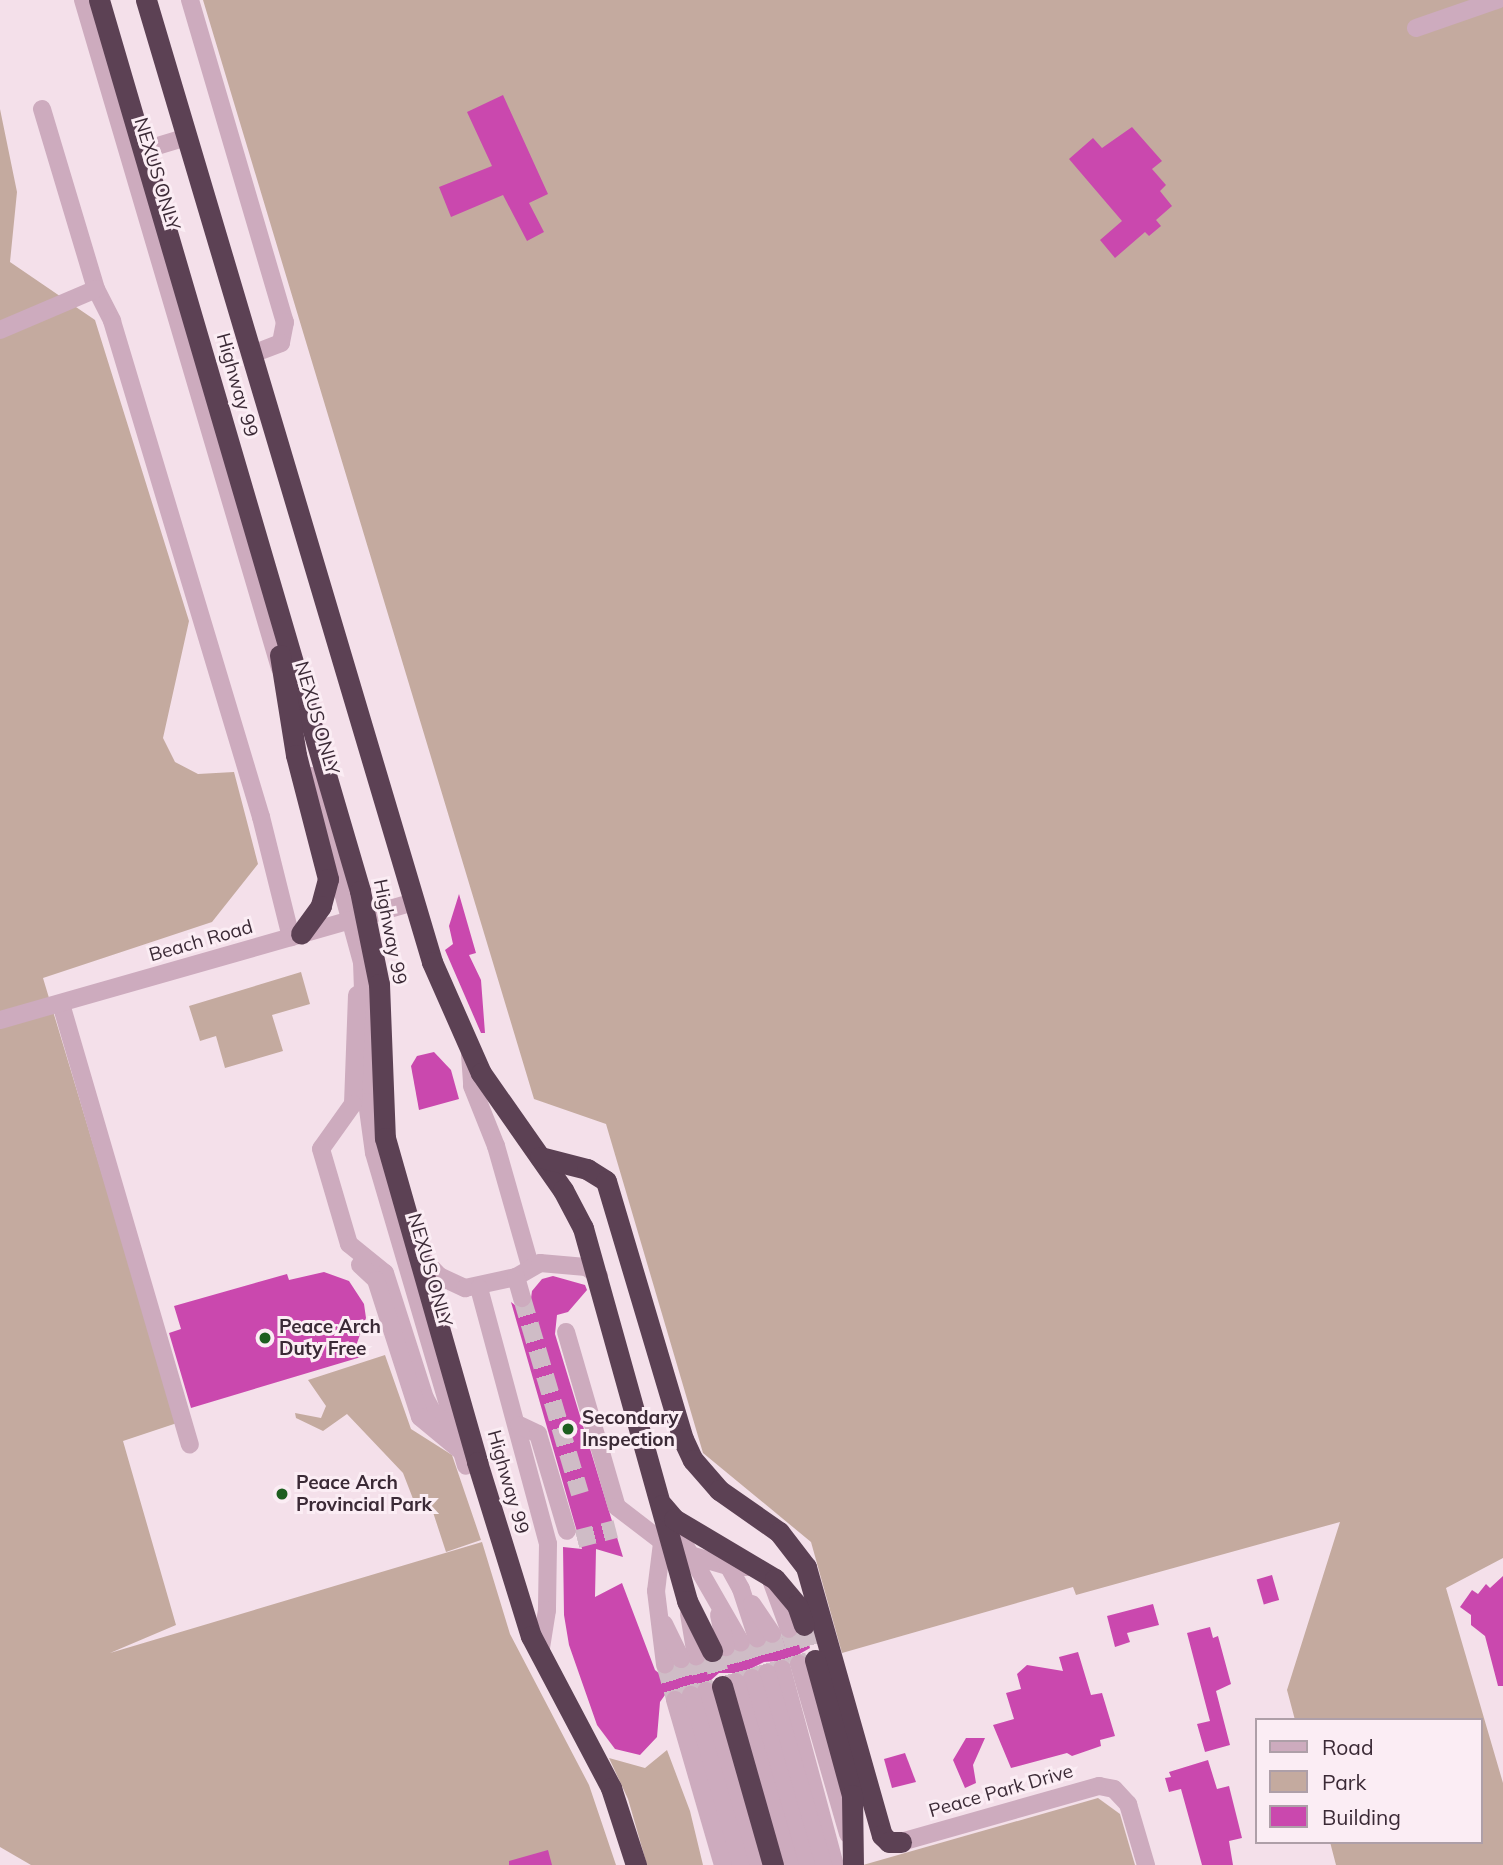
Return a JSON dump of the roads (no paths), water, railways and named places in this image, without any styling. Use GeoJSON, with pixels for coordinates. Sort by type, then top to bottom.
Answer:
{"type":"FeatureCollection","features":[{"type":"Feature","properties":{"kind":"highway","name":"Highway 99"},"geometry":{"type":"LineString","coordinates":[[100,0],[266,567],[359,918],[372,941],[380,1004],[382,1123],[464,1448],[541,1659],[611,1787],[636,1865]]}},
{"type":"Feature","properties":{"kind":"highway","name":"Highway 99"},"geometry":{"type":"LineString","coordinates":[[146,0],[425,938],[470,1052],[580,1221],[599,1276],[648,1447],[668,1547],[687,1601],[734,1645]]}},
{"type":"Feature","properties":{"kind":"highway"},"geometry":{"type":"LineString","coordinates":[[266,567],[296,755],[328,879],[321,906],[296,935]]}},
{"type":"Feature","properties":{"kind":"highway"},"geometry":{"type":"LineString","coordinates":[[540,1157],[587,1169],[606,1181],[683,1439],[693,1460],[719,1490],[779,1532],[806,1567],[882,1835],[889,1842],[901,1842]]}},
{"type":"Feature","properties":{"kind":"highway"},"geometry":{"type":"LineString","coordinates":[[464,1448],[520,1645],[596,1787],[623,1865]]}},
{"type":"Feature","properties":{"kind":"highway"},"geometry":{"type":"LineString","coordinates":[[661,1507],[707,1539],[761,1570],[790,1595],[734,1645]]}},
{"type":"Feature","properties":{"kind":"highway"},"geometry":{"type":"LineString","coordinates":[[745,1680],[737,1711],[774,1865]]}},
{"type":"Feature","properties":{"kind":"highway"},"geometry":{"type":"LineString","coordinates":[[745,1680],[852,1795],[853,1865]]}},
{"type":"Feature","properties":{"kind":"street","name":"NEXUS ONLY"},"geometry":{"type":"LineString","coordinates":[[83,0],[283,679],[359,918],[371,1137],[464,1448]]}},
{"type":"Feature","properties":{"kind":"street","name":"Highway 99"},"geometry":{"type":"LineString","coordinates":[[191,0],[285,322],[281,343],[252,354]]}},
{"type":"Feature","properties":{"kind":"street"},"geometry":{"type":"LineString","coordinates":[[1416,28],[1497,0]]}},
{"type":"Feature","properties":{"kind":"street"},"geometry":{"type":"LineString","coordinates":[[42,109],[96,289],[116,333],[296,935]]}},
{"type":"Feature","properties":{"kind":"street"},"geometry":{"type":"LineString","coordinates":[[144,150],[187,137]]}},
{"type":"Feature","properties":{"kind":"street"},"geometry":{"type":"LineString","coordinates":[[0,330],[96,289]]}},
{"type":"Feature","properties":{"kind":"street","name":"Beach Road"},"geometry":{"type":"LineString","coordinates":[[0,1020],[414,902]]}},
{"type":"Feature","properties":{"kind":"street"},"geometry":{"type":"LineString","coordinates":[[372,941],[355,1009],[353,1104],[321,1149],[349,1244],[385,1273],[425,1398],[434,1414],[464,1448]]}},
{"type":"Feature","properties":{"kind":"street"},"geometry":{"type":"LineString","coordinates":[[61,1004],[190,1445]]}},
{"type":"Feature","properties":{"kind":"street"},"geometry":{"type":"LineString","coordinates":[[470,1052],[472,1086],[484,1125],[496,1146],[523,1271],[523,1298]]}},
{"type":"Feature","properties":{"kind":"street"},"geometry":{"type":"LineString","coordinates":[[339,1223],[340,1248],[376,1280],[420,1417],[434,1432],[464,1448]]}},
{"type":"Feature","properties":{"kind":"street"},"geometry":{"type":"LineString","coordinates":[[416,1250],[439,1276],[465,1288],[479,1288],[523,1271],[586,1267],[599,1276]]}},
{"type":"Feature","properties":{"kind":"street"},"geometry":{"type":"LineString","coordinates":[[479,1288],[519,1425],[516,1435],[549,1553],[547,1610],[539,1639],[541,1659]]}},
{"type":"Feature","properties":{"kind":"street"},"geometry":{"type":"LineString","coordinates":[[566,1332],[617,1507],[668,1547],[695,1559],[730,1567],[761,1570]]}},
{"type":"Feature","properties":{"kind":"street"},"geometry":{"type":"LineString","coordinates":[[519,1425],[538,1434],[572,1535],[554,1546],[549,1553]]}},
{"type":"Feature","properties":{"kind":"street","name":"Highway 99"},"geometry":{"type":"LineString","coordinates":[[661,1507],[695,1559],[734,1645]]}},
{"type":"Feature","properties":{"kind":"street"},"geometry":{"type":"LineString","coordinates":[[616,1529],[638,1525]]}},
{"type":"Feature","properties":{"kind":"street"},"geometry":{"type":"LineString","coordinates":[[707,1539],[730,1567],[741,1590],[734,1645]]}},
{"type":"Feature","properties":{"kind":"street","name":"Highway 99"},"geometry":{"type":"LineString","coordinates":[[668,1547],[657,1608],[734,1645]]}},
{"type":"Feature","properties":{"kind":"street"},"geometry":{"type":"LineString","coordinates":[[723,1865],[737,1711],[745,1680]]}},
{"type":"Feature","properties":{"kind":"street"},"geometry":{"type":"LineString","coordinates":[[740,1865],[737,1711],[745,1680]]}},
{"type":"Feature","properties":{"kind":"street"},"geometry":{"type":"LineString","coordinates":[[745,1680],[737,1711],[757,1865]]}},
{"type":"Feature","properties":{"kind":"street"},"geometry":{"type":"LineString","coordinates":[[737,1711],[790,1865]]}},
{"type":"Feature","properties":{"kind":"street"},"geometry":{"type":"LineString","coordinates":[[737,1711],[806,1865]]}},
{"type":"Feature","properties":{"kind":"street"},"geometry":{"type":"LineString","coordinates":[[737,1711],[823,1865]]}},
{"type":"Feature","properties":{"kind":"street"},"geometry":{"type":"LineString","coordinates":[[737,1711],[835,1865]]}},
{"type":"Feature","properties":{"kind":"street","name":"Peace Park Drive"},"geometry":{"type":"LineString","coordinates":[[901,1842],[1098,1786],[1114,1789],[1128,1804],[1146,1865]]}},
{"type":"Feature","properties":{"kind":"tunnel"},"geometry":{"type":"LineString","coordinates":[[522,1298],[580,1494]]}},
{"type":"Feature","properties":{"kind":"tunnel"},"geometry":{"type":"LineString","coordinates":[[577,1539],[616,1529]]}},
{"type":"Feature","properties":{"kind":"tunnel"},"geometry":{"type":"LineString","coordinates":[[804,1625],[815,1660]]}},
{"type":"Feature","properties":{"kind":"tunnel"},"geometry":{"type":"LineString","coordinates":[[789,1629],[799,1664]]}},
{"type":"Feature","properties":{"kind":"tunnel"},"geometry":{"type":"LineString","coordinates":[[772,1634],[782,1669]]}},
{"type":"Feature","properties":{"kind":"tunnel"},"geometry":{"type":"LineString","coordinates":[[757,1638],[767,1673]]}},
{"type":"Feature","properties":{"kind":"tunnel"},"geometry":{"type":"LineString","coordinates":[[741,1643],[752,1678]]}},
{"type":"Feature","properties":{"kind":"tunnel"},"geometry":{"type":"LineString","coordinates":[[726,1647],[736,1682]]}},
{"type":"Feature","properties":{"kind":"tunnel"},"geometry":{"type":"LineString","coordinates":[[712,1651],[722,1686]]}},
{"type":"Feature","properties":{"kind":"tunnel"},"geometry":{"type":"LineString","coordinates":[[696,1656],[706,1691]]}},
{"type":"Feature","properties":{"kind":"tunnel"},"geometry":{"type":"LineString","coordinates":[[681,1659],[691,1695]]}},
{"type":"Feature","properties":{"kind":"tunnel"},"geometry":{"type":"LineString","coordinates":[[665,1664],[675,1700]]}},
{"type":"Feature","properties":{"kind":"place","name":"Peace Arch Duty Free"},"geometry":{"type":"Point","coordinates":[265,1338]}},
{"type":"Feature","properties":{"kind":"place","name":"Secondary Inspection"},"geometry":{"type":"Point","coordinates":[568,1429]}},
{"type":"Feature","properties":{"kind":"place","name":"Peace Arch Provincial Park"},"geometry":{"type":"Point","coordinates":[282,1494]}}]}
